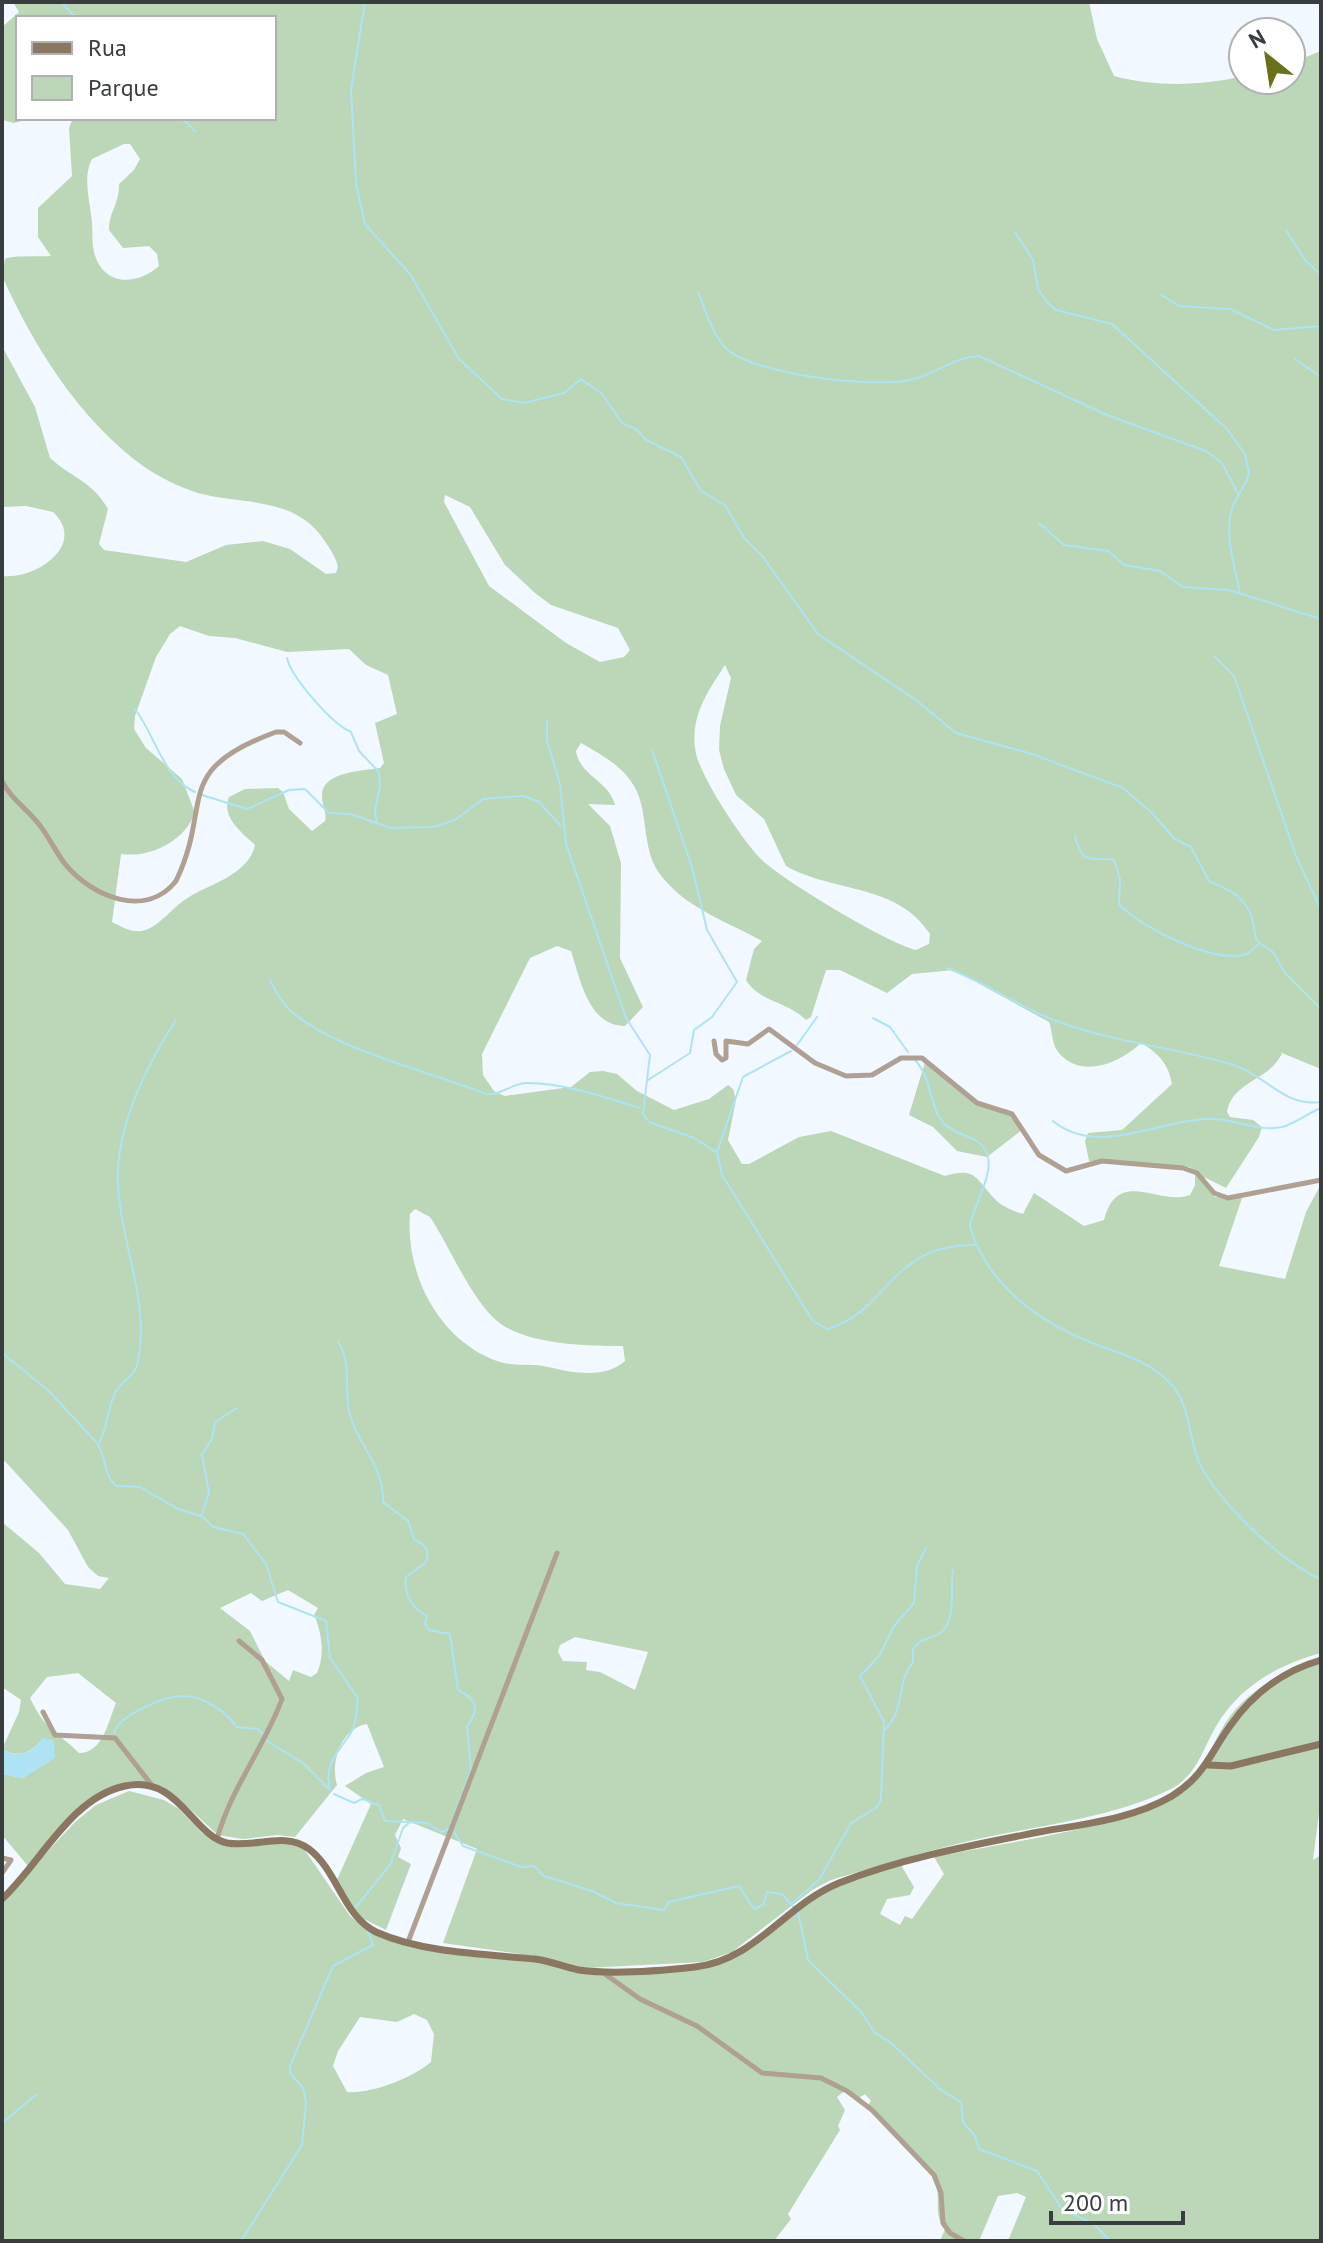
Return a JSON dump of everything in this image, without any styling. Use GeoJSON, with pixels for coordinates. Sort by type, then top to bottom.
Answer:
{"type":"FeatureCollection","features":[{"type":"Feature","properties":{"kind":"main road"},"geometry":{"type":"LineString","coordinates":[[2,1899],[90,1804],[127,1785],[155,1789],[182,1803],[216,1840],[244,1845],[286,1840],[306,1847],[321,1862],[363,1923],[375,1931],[408,1942],[601,1971],[695,1967],[728,1959],[746,1950],[820,1892],[844,1881],[991,1842],[1131,1813],[1175,1794],[1208,1765],[1229,1727],[1250,1702],[1284,1673],[1321,1660]]}},
{"type":"Feature","properties":{"kind":"main road"},"geometry":{"type":"LineString","coordinates":[[1208,1765],[1231,1766],[1321,1744]]}},
{"type":"Feature","properties":{"kind":"street"},"geometry":{"type":"LineString","coordinates":[[2,781],[12,799],[38,823],[65,864],[84,882],[127,901],[146,903],[166,892],[179,875],[203,784],[215,763],[276,732],[284,732],[300,743]]}},
{"type":"Feature","properties":{"kind":"street"},"geometry":{"type":"LineString","coordinates":[[714,1041],[717,1057],[722,1060],[726,1058],[726,1041],[748,1044],[769,1029],[824,1068],[852,1077],[877,1074],[901,1058],[922,1058],[977,1103],[1012,1114],[1039,1155],[1066,1171],[1102,1161],[1183,1168],[1197,1173],[1214,1193],[1228,1198],[1321,1180]]}},
{"type":"Feature","properties":{"kind":"street"},"geometry":{"type":"LineString","coordinates":[[408,1942],[526,1641],[557,1553]]}},
{"type":"Feature","properties":{"kind":"street"},"geometry":{"type":"LineString","coordinates":[[216,1840],[227,1805],[268,1734],[282,1699],[262,1660],[239,1641]]}},
{"type":"Feature","properties":{"kind":"street"},"geometry":{"type":"LineString","coordinates":[[43,1712],[55,1735],[115,1738],[155,1789]]}},
{"type":"Feature","properties":{"kind":"street"},"geometry":{"type":"LineString","coordinates":[[2,1858],[11,1860],[2,1873]]}},
{"type":"Feature","properties":{"kind":"street"},"geometry":{"type":"LineString","coordinates":[[601,1971],[640,1999],[697,2026],[762,2073],[821,2078],[843,2087],[872,2110],[930,2171],[939,2186],[943,2223],[950,2233],[964,2241]]}},
{"type":"Feature","properties":{"kind":"green space"},"geometry":{"type":"Polygon","coordinates":[[[13,2],[1089,2],[1097,39],[1114,76],[1178,84],[1227,79],[1227,96],[1307,96],[1307,57],[1321,51],[1321,1069],[1282,1053],[1277,1062],[1236,1094],[1227,1112],[1230,1117],[1253,1120],[1262,1127],[1259,1137],[1226,1188],[1204,1177],[1215,1197],[1243,1195],[1219,1266],[1285,1279],[1306,1212],[1321,1184],[1321,1653],[1274,1671],[1247,1689],[1224,1713],[1197,1763],[1178,1785],[1111,1811],[963,1843],[831,1880],[812,1890],[732,1952],[703,1962],[584,1968],[542,1957],[443,1943],[477,1849],[403,1819],[395,1835],[401,1848],[398,1857],[411,1864],[386,1930],[362,1918],[336,1882],[371,1804],[345,1786],[366,1773],[384,1767],[367,1724],[350,1732],[344,1739],[335,1767],[337,1785],[295,1837],[277,1835],[243,1839],[218,1835],[180,1800],[139,1784],[94,1799],[28,1866],[2,1835],[2,1774],[23,1778],[49,1761],[43,1738],[35,1747],[19,1754],[2,1749],[19,1712],[21,1700],[2,1687],[2,1522],[39,1553],[65,1584],[100,1589],[109,1578],[98,1576],[88,1567],[68,1530],[2,1458],[2,576],[15,576],[42,566],[61,548],[64,536],[62,524],[53,512],[26,506],[2,507],[2,346],[35,407],[50,458],[88,486],[108,509],[99,544],[104,550],[186,562],[226,545],[263,541],[290,549],[326,574],[336,573],[338,567],[324,540],[298,516],[267,504],[191,491],[149,470],[120,447],[60,380],[2,276],[5,259],[51,256],[38,237],[38,208],[72,176],[69,128],[72,120],[276,120],[276,16],[16,16],[16,120],[26,120],[14,123],[2,120],[2,27],[19,12],[13,2]],[[130,144],[92,159],[87,187],[97,260],[110,276],[129,280],[139,278],[159,266],[157,254],[149,246],[123,248],[109,230],[119,184],[134,170],[140,159],[130,144]],[[445,495],[444,502],[489,586],[566,643],[600,662],[624,657],[630,650],[618,628],[551,605],[535,593],[505,565],[470,507],[445,495]],[[180,626],[170,634],[156,657],[135,716],[134,729],[146,748],[182,779],[195,813],[183,832],[165,846],[132,855],[121,854],[112,922],[134,931],[152,927],[192,895],[235,872],[251,856],[255,845],[230,818],[229,797],[245,789],[278,788],[283,792],[289,809],[312,831],[325,821],[322,796],[328,782],[345,774],[380,768],[384,763],[375,723],[397,714],[388,675],[366,665],[349,649],[287,652],[235,638],[209,636],[180,626]],[[725,665],[702,704],[694,736],[704,774],[734,825],[764,862],[838,911],[902,945],[916,950],[929,944],[930,934],[900,906],[883,897],[805,875],[786,866],[764,819],[736,795],[724,769],[719,750],[720,726],[731,678],[725,665]],[[581,743],[576,751],[578,759],[607,790],[615,805],[588,804],[610,826],[621,863],[620,958],[643,1007],[625,1026],[612,1024],[602,1018],[588,999],[571,951],[557,946],[530,958],[482,1054],[483,1075],[494,1091],[505,1096],[571,1087],[590,1072],[603,1071],[617,1074],[637,1091],[674,1110],[709,1099],[728,1085],[733,1089],[736,1100],[728,1140],[742,1164],[749,1164],[799,1137],[831,1131],[945,1176],[963,1173],[974,1176],[1000,1203],[1023,1214],[1034,1193],[1084,1226],[1104,1220],[1110,1204],[1119,1195],[1129,1192],[1178,1197],[1190,1195],[1195,1185],[1195,1170],[1189,1167],[1089,1161],[1085,1141],[1088,1133],[1122,1130],[1172,1084],[1158,1055],[1141,1043],[1112,1062],[1079,1066],[1068,1061],[1056,1049],[1049,1022],[954,970],[912,974],[887,993],[840,970],[826,970],[811,1017],[806,1020],[758,993],[746,980],[754,949],[762,941],[696,907],[673,889],[655,867],[650,855],[637,791],[620,768],[581,743]],[[415,1209],[410,1214],[410,1237],[420,1282],[443,1322],[460,1339],[478,1352],[506,1363],[598,1372],[617,1367],[625,1361],[623,1346],[540,1339],[509,1329],[497,1321],[478,1300],[430,1217],[415,1209]],[[288,1590],[262,1601],[251,1593],[220,1608],[250,1631],[265,1661],[289,1681],[293,1670],[311,1677],[317,1673],[322,1652],[321,1636],[314,1615],[318,1608],[288,1590]],[[575,1637],[560,1645],[558,1652],[563,1661],[587,1662],[586,1670],[600,1672],[635,1690],[648,1652],[575,1637]],[[78,1673],[47,1677],[30,1698],[36,1709],[47,1724],[79,1753],[94,1748],[107,1727],[116,1703],[78,1673]]]}},
{"type":"Feature","properties":{"kind":"green space"},"geometry":{"type":"Polygon","coordinates":[[[925,1062],[982,1105],[1008,1110],[1023,1129],[987,1157],[957,1151],[933,1127],[909,1115],[925,1062]]]}},
{"type":"Feature","properties":{"kind":"green space"},"geometry":{"type":"Polygon","coordinates":[[[1321,1659],[1321,1797],[1313,1860],[1321,1855],[1321,2241],[1008,2241],[1026,2197],[1017,2193],[998,2196],[979,2241],[940,2241],[945,2229],[939,2216],[937,2188],[932,2175],[866,2107],[871,2101],[865,2094],[859,2098],[846,2090],[837,2097],[845,2110],[838,2126],[840,2130],[788,2214],[791,2219],[774,2241],[2,2241],[2,1900],[75,1822],[96,1805],[129,1791],[164,1800],[217,1842],[289,1842],[304,1849],[350,1916],[366,1929],[402,1942],[542,1961],[575,1970],[678,1969],[741,1952],[832,1887],[901,1865],[914,1887],[910,1895],[887,1899],[880,1914],[900,1925],[905,1916],[912,1919],[944,1874],[934,1857],[1097,1825],[1158,1804],[1180,1792],[1193,1779],[1239,1705],[1263,1686],[1321,1659]],[[414,2014],[397,2022],[360,2017],[338,2051],[333,2066],[347,2092],[391,2084],[431,2062],[434,2034],[427,2020],[414,2014]]]}},
{"type":"Feature","properties":{"kind":"water"},"geometry":{"type":"Polygon","coordinates":[[[43,1738],[54,1740],[55,1758],[23,1778],[2,1774],[2,1749],[19,1754],[35,1747],[43,1738]]]}},
{"type":"Feature","properties":{"kind":"waterway"},"geometry":{"type":"LineString","coordinates":[[61,2],[74,16]]}},
{"type":"Feature","properties":{"kind":"waterway"},"geometry":{"type":"LineString","coordinates":[[365,2],[351,89],[356,184],[365,224],[410,274],[459,359],[502,399],[524,403],[564,393],[581,379],[601,393],[622,423],[636,429],[646,440],[681,457],[701,491],[725,505],[744,538],[763,557],[818,634],[916,700],[956,733],[1032,754],[1123,788],[1152,813],[1175,839],[1191,847],[1209,881],[1242,900],[1250,913],[1257,941],[1273,952],[1285,973],[1321,1009]]}},
{"type":"Feature","properties":{"kind":"waterway"},"geometry":{"type":"LineString","coordinates":[[184,120],[195,131]]}},
{"type":"Feature","properties":{"kind":"waterway"},"geometry":{"type":"LineString","coordinates":[[1286,230],[1305,260],[1321,275]]}},
{"type":"Feature","properties":{"kind":"waterway"},"geometry":{"type":"LineString","coordinates":[[1015,232],[1033,260],[1038,289],[1048,303],[1056,310],[1112,324],[1227,429],[1245,454],[1249,474],[1232,509],[1229,530],[1240,593]]}},
{"type":"Feature","properties":{"kind":"waterway"},"geometry":{"type":"LineString","coordinates":[[698,292],[725,347],[739,357],[760,365],[813,377],[892,382],[919,378],[961,359],[979,356],[1107,415],[1206,451],[1222,463],[1238,494]]}},
{"type":"Feature","properties":{"kind":"waterway"},"geometry":{"type":"LineString","coordinates":[[1160,294],[1179,306],[1230,309],[1274,330],[1321,326]]}},
{"type":"Feature","properties":{"kind":"waterway"},"geometry":{"type":"LineString","coordinates":[[1295,359],[1321,377]]}},
{"type":"Feature","properties":{"kind":"waterway"},"geometry":{"type":"LineString","coordinates":[[1039,523],[1064,545],[1108,551],[1124,565],[1160,571],[1183,587],[1229,590],[1321,619]]}},
{"type":"Feature","properties":{"kind":"waterway"},"geometry":{"type":"LineString","coordinates":[[1214,656],[1234,676],[1296,856],[1321,910]]}},
{"type":"Feature","properties":{"kind":"waterway"},"geometry":{"type":"LineString","coordinates":[[287,658],[304,688],[323,710],[351,732],[359,751],[379,772],[380,786],[375,811],[377,823]]}},
{"type":"Feature","properties":{"kind":"waterway"},"geometry":{"type":"LineString","coordinates":[[135,709],[167,766],[175,777],[195,792]]}},
{"type":"Feature","properties":{"kind":"waterway"},"geometry":{"type":"LineString","coordinates":[[547,721],[547,741],[560,784],[566,844],[626,1018],[650,1055],[643,1114],[649,1122],[694,1138],[716,1152]]}},
{"type":"Feature","properties":{"kind":"waterway"},"geometry":{"type":"LineString","coordinates":[[648,1080],[690,1053],[694,1030],[712,1017],[737,982],[707,930],[692,867],[652,750]]}},
{"type":"Feature","properties":{"kind":"waterway"},"geometry":{"type":"LineString","coordinates":[[202,795],[247,809],[289,790],[305,789],[329,813],[350,814],[391,828],[434,827],[455,820],[483,799],[524,796],[539,802],[561,826]]}},
{"type":"Feature","properties":{"kind":"waterway"},"geometry":{"type":"LineString","coordinates":[[1075,837],[1085,857],[1114,860],[1120,879],[1119,904],[1144,924],[1178,942],[1214,954],[1244,955],[1259,944]]}},
{"type":"Feature","properties":{"kind":"waterway"},"geometry":{"type":"LineString","coordinates":[[946,968],[1067,1025],[1234,1065],[1296,1100],[1321,1102]]}},
{"type":"Feature","properties":{"kind":"waterway"},"geometry":{"type":"LineString","coordinates":[[270,980],[291,1011],[331,1037],[486,1094],[522,1084],[555,1085],[640,1108]]}},
{"type":"Feature","properties":{"kind":"waterway"},"geometry":{"type":"LineString","coordinates":[[797,1045],[817,1017]]}},
{"type":"Feature","properties":{"kind":"waterway"},"geometry":{"type":"LineString","coordinates":[[873,1018],[890,1027],[908,1052]]}},
{"type":"Feature","properties":{"kind":"waterway"},"geometry":{"type":"LineString","coordinates":[[99,1443],[116,1391],[136,1367],[141,1339],[138,1295],[120,1208],[118,1164],[121,1142],[143,1078],[176,1020]]}},
{"type":"Feature","properties":{"kind":"waterway"},"geometry":{"type":"LineString","coordinates":[[791,1051],[743,1077],[717,1152],[722,1175],[813,1321],[827,1329],[848,1320],[924,1255],[946,1248],[975,1245]]}},
{"type":"Feature","properties":{"kind":"waterway"},"geometry":{"type":"LineString","coordinates":[[915,1060],[924,1073],[939,1117],[951,1129],[975,1140],[984,1148],[988,1159],[985,1182],[970,1227],[989,1267],[1019,1300],[1055,1325],[1144,1363],[1162,1375],[1181,1398],[1197,1457],[1217,1490],[1269,1544],[1321,1579]]}},
{"type":"Feature","properties":{"kind":"waterway"},"geometry":{"type":"LineString","coordinates":[[1053,1121],[1071,1132],[1111,1137],[1194,1120],[1215,1119],[1265,1128],[1282,1127],[1321,1108]]}},
{"type":"Feature","properties":{"kind":"waterway"},"geometry":{"type":"LineString","coordinates":[[338,1342],[347,1368],[350,1415],[380,1478],[383,1502],[408,1521],[414,1539],[427,1551],[426,1562],[406,1577],[407,1595],[417,1609],[427,1616],[425,1624],[429,1630],[450,1634],[458,1690],[469,1697],[474,1705],[474,1714],[467,1726],[471,1770],[450,1827]]}},
{"type":"Feature","properties":{"kind":"waterway"},"geometry":{"type":"LineString","coordinates":[[2,1353],[49,1391],[96,1442],[116,1486],[140,1487],[176,1508],[203,1517],[213,1527],[243,1534],[266,1564],[278,1602],[326,1621],[330,1658],[358,1698],[354,1728],[331,1765],[330,1790]]}},
{"type":"Feature","properties":{"kind":"waterway"},"geometry":{"type":"LineString","coordinates":[[201,1516],[209,1493],[202,1454],[212,1439],[215,1422],[237,1408]]}},
{"type":"Feature","properties":{"kind":"waterway"},"geometry":{"type":"LineString","coordinates":[[792,1903],[819,1880],[851,1823],[876,1808],[881,1800],[884,1722],[860,1676],[879,1656],[894,1626],[914,1603],[917,1566],[926,1548]]}},
{"type":"Feature","properties":{"kind":"waterway"},"geometry":{"type":"LineString","coordinates":[[885,1730],[896,1713],[904,1678],[913,1662],[913,1649],[940,1633],[949,1621],[953,1570]]}},
{"type":"Feature","properties":{"kind":"waterway"},"geometry":{"type":"LineString","coordinates":[[114,1733],[125,1719],[144,1707],[184,1696],[214,1706],[236,1727],[258,1729],[262,1733]]}},
{"type":"Feature","properties":{"kind":"waterway"},"geometry":{"type":"LineString","coordinates":[[267,1741],[303,1763],[329,1789]]}},
{"type":"Feature","properties":{"kind":"waterway"},"geometry":{"type":"LineString","coordinates":[[334,1794],[354,1803],[362,1799],[379,1805],[385,1821],[427,1823],[442,1832],[448,1829]]}},
{"type":"Feature","properties":{"kind":"waterway"},"geometry":{"type":"LineString","coordinates":[[355,1908],[390,1865],[403,1828],[410,1822]]}},
{"type":"Feature","properties":{"kind":"waterway"},"geometry":{"type":"LineString","coordinates":[[454,1832],[463,1846],[521,1867],[534,1866],[544,1876],[592,1891],[616,1903],[664,1910],[669,1902],[739,1886],[754,1909],[763,1905],[767,1892],[782,1894],[798,1912],[808,1960],[861,2012],[875,2033],[890,2042],[941,2090],[961,2102],[963,2122],[975,2136],[979,2149],[1037,2171],[1062,2209],[1094,2224],[1110,2241]]}},
{"type":"Feature","properties":{"kind":"waterway"},"geometry":{"type":"LineString","coordinates":[[241,2241],[302,2145],[306,2103],[303,2088],[290,2073],[290,2066],[333,1966],[373,1945],[368,1931]]}},
{"type":"Feature","properties":{"kind":"waterway"},"geometry":{"type":"LineString","coordinates":[[2,2123],[37,2094]]}}]}
